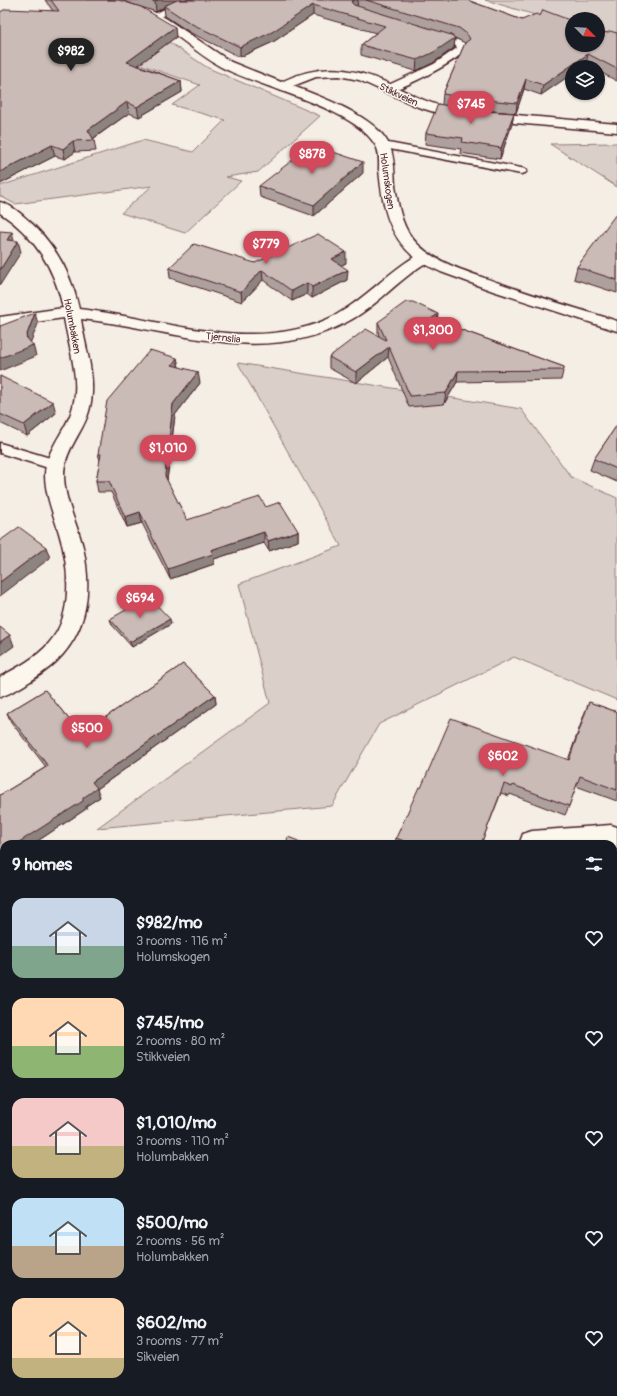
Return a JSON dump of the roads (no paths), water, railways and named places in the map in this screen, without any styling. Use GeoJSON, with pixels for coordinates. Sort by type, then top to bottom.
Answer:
{"type":"FeatureCollection","features":[{"type":"Feature","properties":{"kind":"street","name":"Holumskogen"},"geometry":{"type":"LineString","coordinates":[[94,0],[125,6],[154,17],[222,63],[245,74],[330,106],[346,114],[369,129],[383,145],[391,209],[396,224],[408,244],[424,257],[446,268],[500,288],[617,326]]}},
{"type":"Feature","properties":{"kind":"street","name":"Stikkveien"},"geometry":{"type":"LineString","coordinates":[[281,87],[304,76],[332,72],[358,76],[422,104],[458,114],[617,128]]}},
{"type":"Feature","properties":{"kind":"street","name":"Holumbakken"},"geometry":{"type":"LineString","coordinates":[[0,206],[29,228],[45,247],[58,270],[66,289],[72,313],[77,348],[84,373],[85,389],[82,407],[61,448],[56,465],[55,483],[72,540],[77,569],[77,595],[74,613],[67,633],[58,649],[40,664],[0,688]]}},
{"type":"Feature","properties":{"kind":"street","name":"Tjernslia"},"geometry":{"type":"LineString","coordinates":[[0,322],[72,313],[104,317],[213,337],[257,340],[295,336],[332,323],[348,314],[364,304],[400,273],[424,257]]}},
{"type":"Feature","properties":{"kind":"street"},"geometry":{"type":"LineString","coordinates":[[559,840],[612,836],[617,838]]}},
{"type":"Feature","properties":{"kind":"lane"},"geometry":{"type":"LineString","coordinates":[[154,17],[189,0]]}},
{"type":"Feature","properties":{"kind":"lane"},"geometry":{"type":"LineString","coordinates":[[388,89],[416,76],[462,49],[460,44],[420,32]]}},
{"type":"Feature","properties":{"kind":"lane"},"geometry":{"type":"LineString","coordinates":[[383,145],[521,172]]}},
{"type":"Feature","properties":{"kind":"lane"},"geometry":{"type":"LineString","coordinates":[[0,448],[56,465]]}}]}
